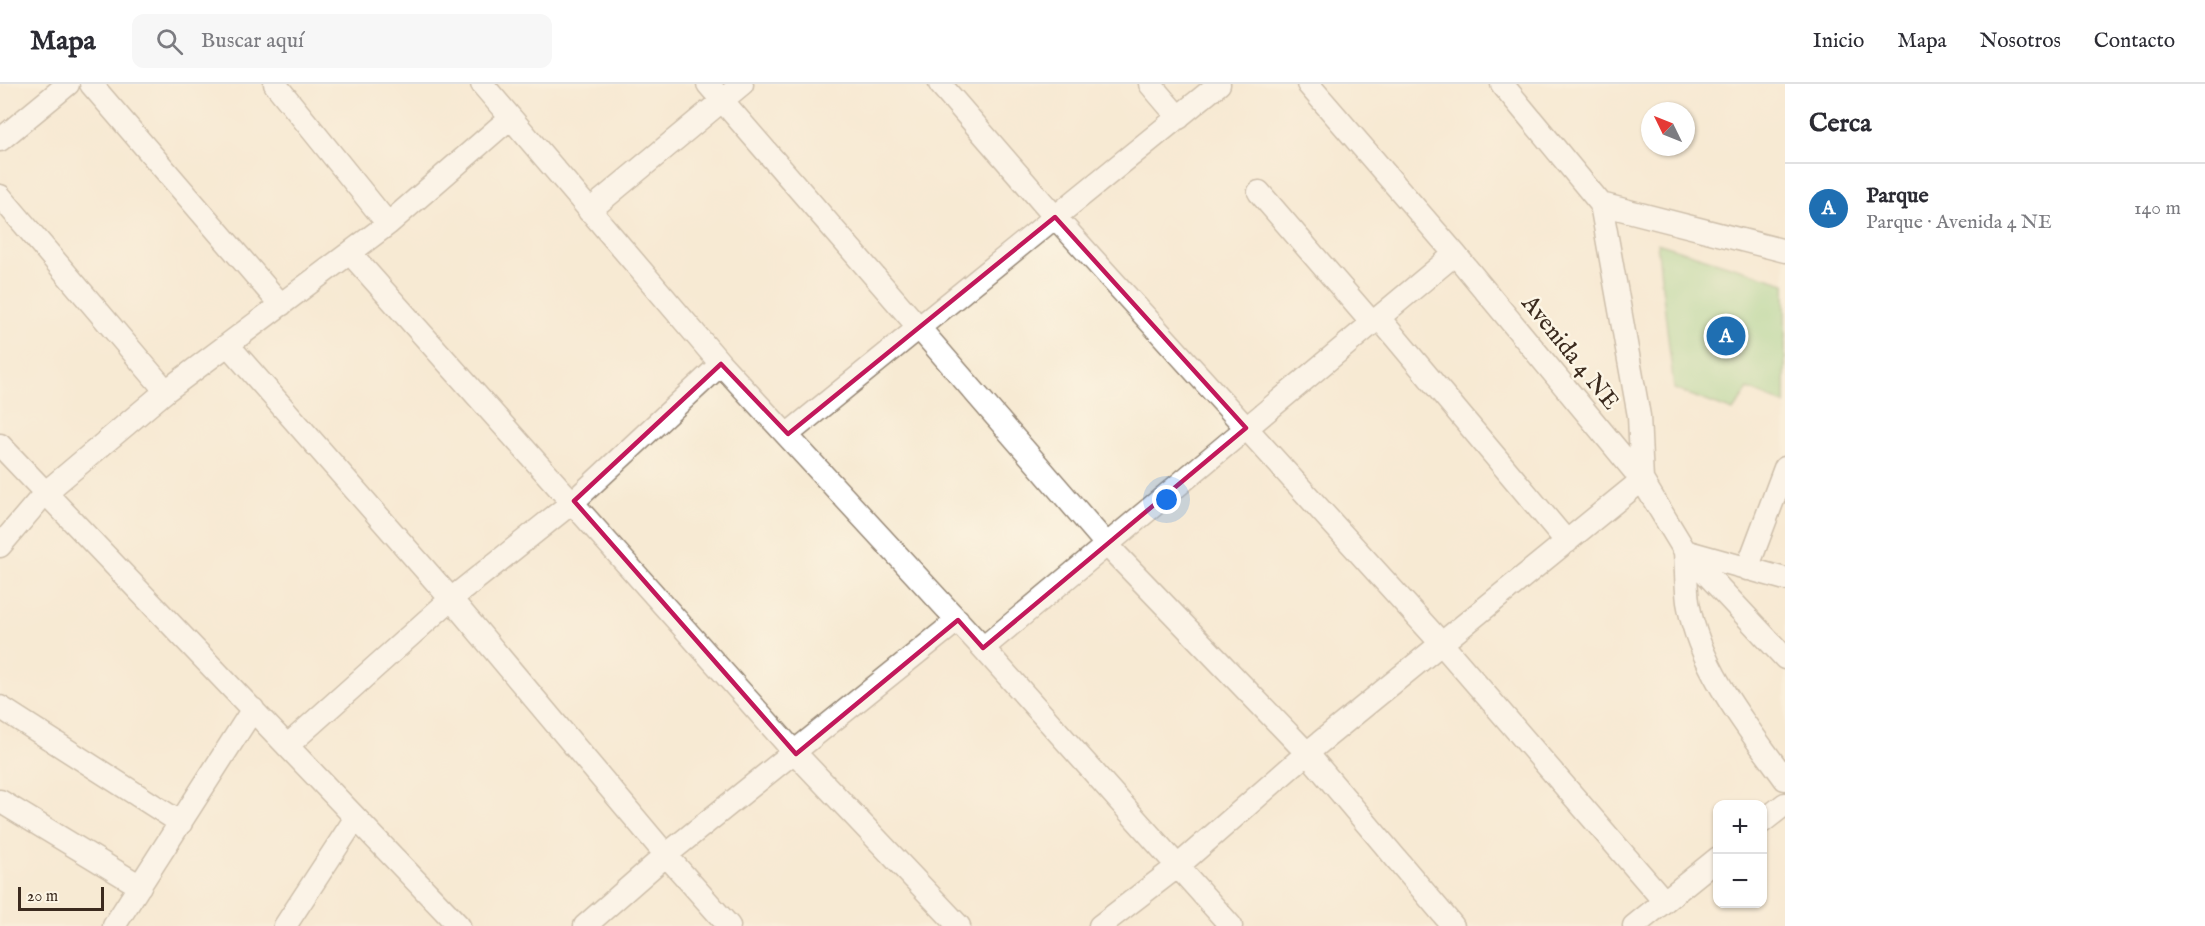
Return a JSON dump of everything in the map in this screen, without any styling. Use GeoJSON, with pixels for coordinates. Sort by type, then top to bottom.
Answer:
{"type":"FeatureCollection","features":[{"type":"Feature","properties":{"kind":"street"},"geometry":{"type":"LineString","coordinates":[[0,140],[68,84]]}},
{"type":"Feature","properties":{"kind":"street"},"geometry":{"type":"LineString","coordinates":[[91,84],[281,305]]}},
{"type":"Feature","properties":{"kind":"street"},"geometry":{"type":"LineString","coordinates":[[275,84],[388,224]]}},
{"type":"Feature","properties":{"kind":"street"},"geometry":{"type":"LineString","coordinates":[[482,84],[721,364],[958,620],[1231,926]]}},
{"type":"Feature","properties":{"kind":"street"},"geometry":{"type":"LineString","coordinates":[[589,212],[715,92],[742,84]]}},
{"type":"Feature","properties":{"kind":"street"},"geometry":{"type":"LineString","coordinates":[[940,84],[1055,217],[1441,643],[1664,901]]}},
{"type":"Feature","properties":{"kind":"street"},"geometry":{"type":"LineString","coordinates":[[1150,84],[1179,118]]}},
{"type":"Feature","properties":{"kind":"street"},"geometry":{"type":"LineString","coordinates":[[788,434],[1219,84]]}},
{"type":"Feature","properties":{"kind":"street","name":"Avenida 4 NE"},"geometry":{"type":"LineString","coordinates":[[1308,84],[1455,254],[1642,480],[1685,551],[1785,658]]}},
{"type":"Feature","properties":{"kind":"street"},"geometry":{"type":"LineString","coordinates":[[1100,926],[1178,866],[1307,753],[1642,480],[1639,416],[1601,204],[1502,84]]}},
{"type":"Feature","properties":{"kind":"street"},"geometry":{"type":"LineString","coordinates":[[715,92],[1107,545],[1307,753],[1453,926]]}},
{"type":"Feature","properties":{"kind":"street"},"geometry":{"type":"LineString","coordinates":[[0,546],[45,493],[166,391],[388,224],[510,118]]}},
{"type":"Feature","properties":{"kind":"street"},"geometry":{"type":"LineString","coordinates":[[1259,192],[1376,321],[1567,542]]}},
{"type":"Feature","properties":{"kind":"street"},"geometry":{"type":"LineString","coordinates":[[0,196],[166,391]]}},
{"type":"Feature","properties":{"kind":"street"},"geometry":{"type":"LineString","coordinates":[[1601,204],[1785,251]]}},
{"type":"Feature","properties":{"kind":"street"},"geometry":{"type":"LineString","coordinates":[[350,253],[574,501],[796,754],[959,926]]}},
{"type":"Feature","properties":{"kind":"street"},"geometry":{"type":"LineString","coordinates":[[983,648],[1455,254]]}},
{"type":"Feature","properties":{"kind":"street"},"geometry":{"type":"LineString","coordinates":[[228,345],[451,599],[666,855],[729,926]]}},
{"type":"Feature","properties":{"kind":"street"},"geometry":{"type":"LineString","coordinates":[[287,746],[451,599],[574,501],[721,364]]}},
{"type":"Feature","properties":{"kind":"street"},"geometry":{"type":"LineString","coordinates":[[0,445],[459,926]]}},
{"type":"Feature","properties":{"kind":"street"},"geometry":{"type":"LineString","coordinates":[[1748,569],[1785,468]]}},
{"type":"Feature","properties":{"kind":"street"},"geometry":{"type":"LineString","coordinates":[[1785,579],[1685,551],[1688,602],[1698,639],[1715,674],[1754,736],[1785,779]]}},
{"type":"Feature","properties":{"kind":"street"},"geometry":{"type":"LineString","coordinates":[[585,926],[666,855],[796,754],[958,620]]}},
{"type":"Feature","properties":{"kind":"street"},"geometry":{"type":"LineString","coordinates":[[0,707],[181,823]]}},
{"type":"Feature","properties":{"kind":"street"},"geometry":{"type":"LineString","coordinates":[[114,926],[253,709]]}},
{"type":"Feature","properties":{"kind":"street"},"geometry":{"type":"LineString","coordinates":[[0,801],[140,886]]}},
{"type":"Feature","properties":{"kind":"street"},"geometry":{"type":"LineString","coordinates":[[1767,818],[1785,804]]}},
{"type":"Feature","properties":{"kind":"street"},"geometry":{"type":"LineString","coordinates":[[285,926],[355,819]]}},
{"type":"Feature","properties":{"kind":"street"},"geometry":{"type":"LineString","coordinates":[[1634,926],[1713,862]]}},
{"type":"Feature","properties":{"kind":"highlighted area"},"geometry":{"type":"Polygon","coordinates":[[[1055,217],[1246,428],[983,648],[958,620],[796,754],[574,501],[721,364],[788,434],[1055,217]]]}},
{"type":"Feature","properties":{"kind":"green space"},"geometry":{"type":"Polygon","coordinates":[[[1657,243],[1785,283],[1785,404],[1748,389],[1733,411],[1674,389],[1657,243]]]}},
{"type":"Feature","properties":{"kind":"place","name":"Parque"},"geometry":{"type":"Point","coordinates":[1726,336]}}]}
